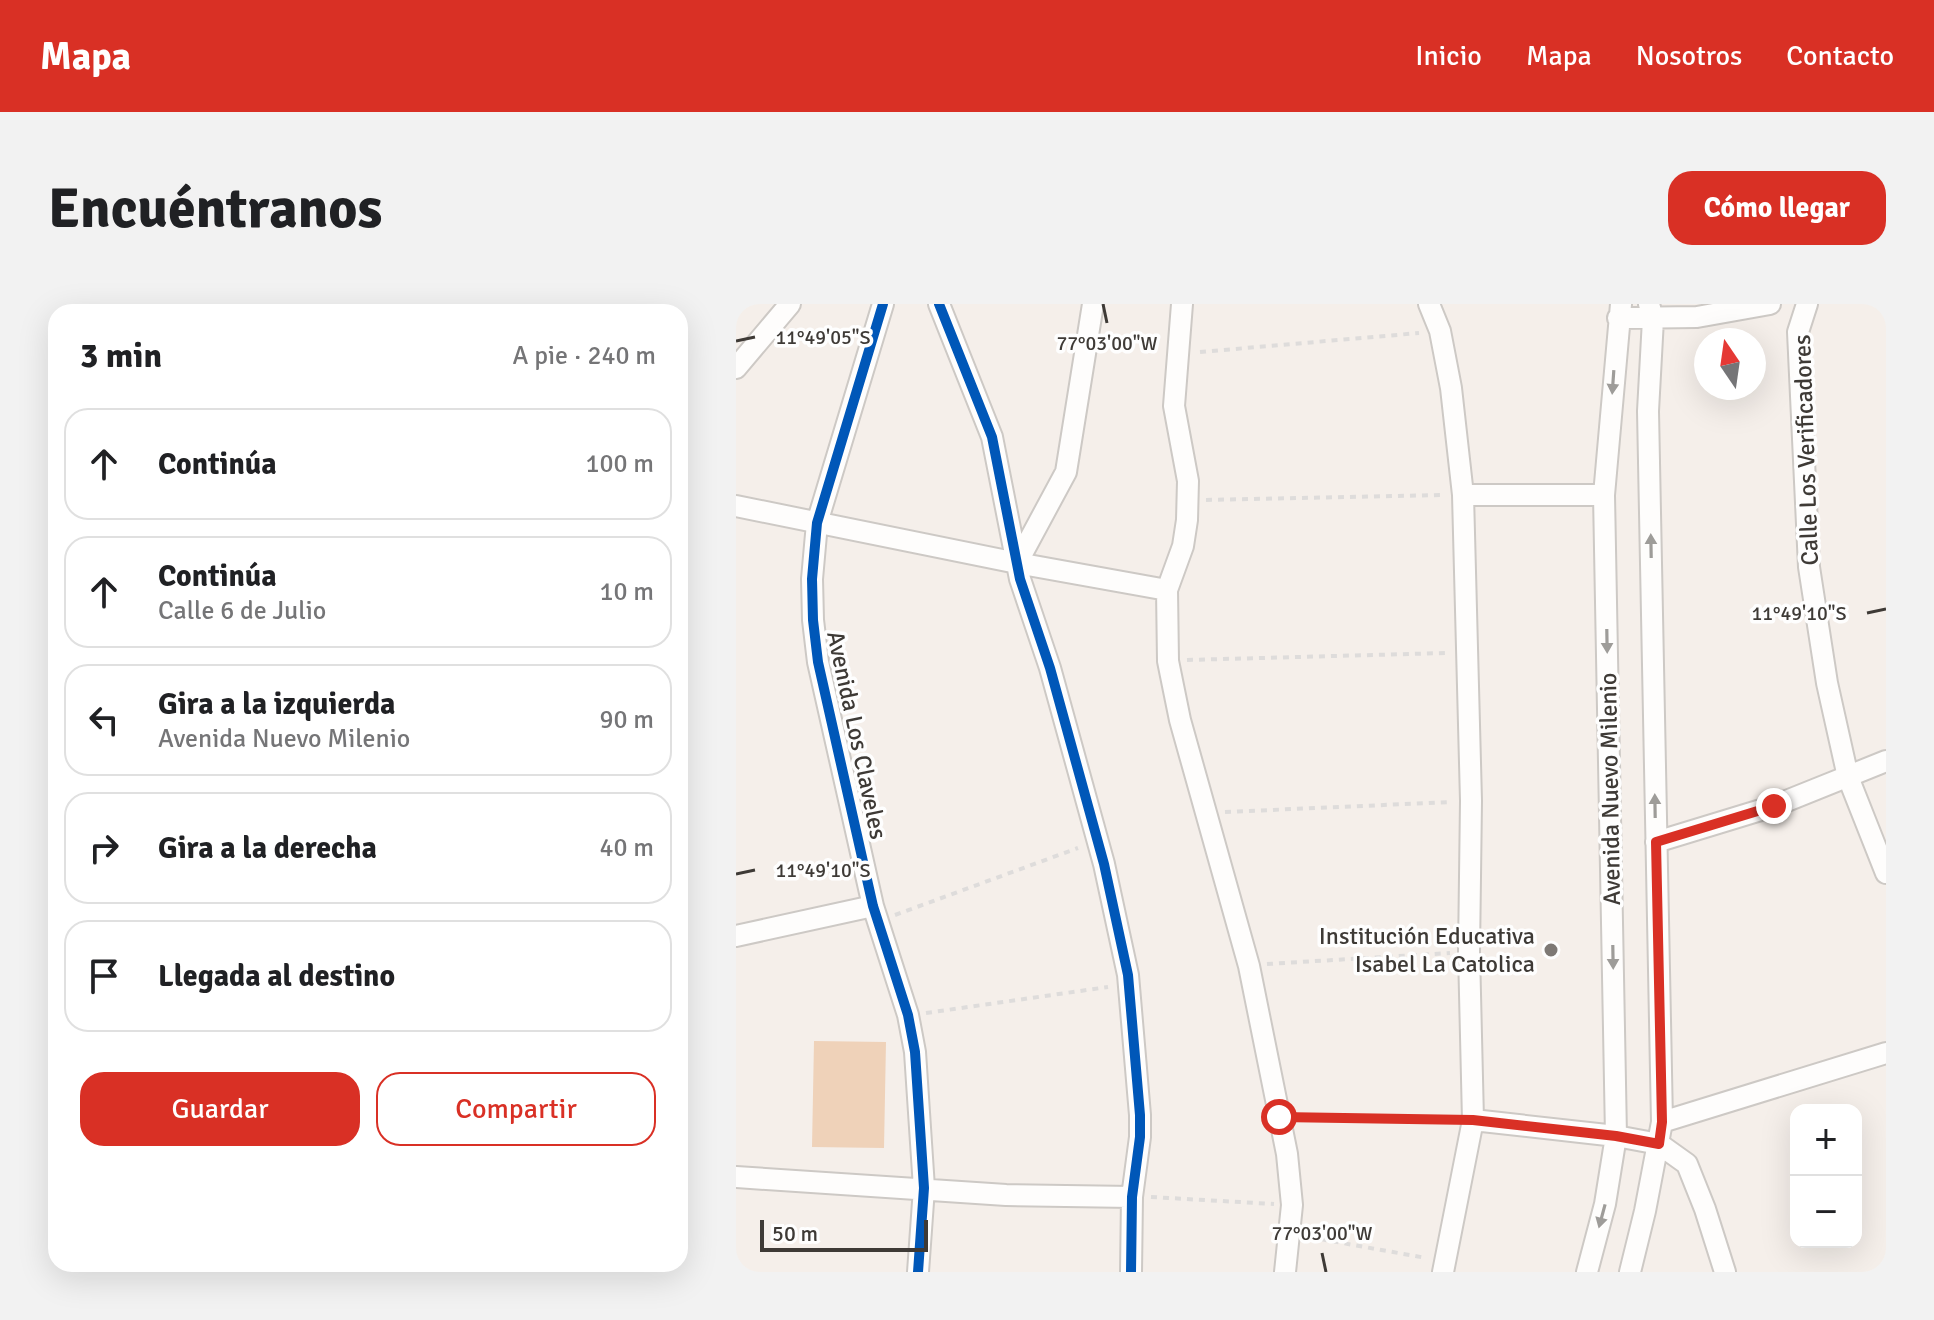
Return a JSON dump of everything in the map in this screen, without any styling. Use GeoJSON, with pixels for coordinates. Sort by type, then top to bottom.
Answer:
{"type":"FeatureCollection","features":[{"type":"Feature","properties":{"kind":"street"},"geometry":{"type":"LineString","coordinates":[[736,368],[790,304]]}},
{"type":"Feature","properties":{"kind":"street","name":"Avenida Los Claveles"},"geometry":{"type":"LineString","coordinates":[[883,304],[817,523],[812,579],[815,644],[875,914],[908,1015],[918,1085],[924,1188],[918,1272]]}},
{"type":"Feature","properties":{"kind":"street"},"geometry":{"type":"LineString","coordinates":[[939,304],[992,437],[1017,563],[1050,668],[1097,841],[1128,984],[1140,1115],[1132,1197],[1131,1272]]}},
{"type":"Feature","properties":{"kind":"street"},"geometry":{"type":"LineString","coordinates":[[1017,563],[1066,472],[1093,304]]}},
{"type":"Feature","properties":{"kind":"street"},"geometry":{"type":"LineString","coordinates":[[1182,304],[1174,406],[1188,481],[1187,520],[1183,546],[1167,590],[1168,661],[1180,720],[1249,966],[1287,1154],[1292,1205],[1285,1272]]}},
{"type":"Feature","properties":{"kind":"street"},"geometry":{"type":"LineString","coordinates":[[1429,304],[1440,331],[1451,388],[1463,495],[1471,801],[1469,952],[1473,1120],[1444,1267]]}},
{"type":"Feature","properties":{"kind":"street"},"geometry":{"type":"LineString","coordinates":[[1619,311],[1697,317],[1770,304]]}},
{"type":"Feature","properties":{"kind":"street","name":"Calle Los Verificadores"},"geometry":{"type":"LineString","coordinates":[[1807,304],[1798,332],[1809,567],[1827,683],[1848,777],[1886,873]]}},
{"type":"Feature","properties":{"kind":"street","name":"Avenida Nuevo Milenio"},"geometry":{"type":"LineString","coordinates":[[1587,1272],[1605,1204],[1616,1136],[1604,495],[1619,311]]}},
{"type":"Feature","properties":{"kind":"street","name":"Avenida Nuevo Milenio"},"geometry":{"type":"LineString","coordinates":[[1630,1272],[1662,1122],[1648,411],[1651,312]]}},
{"type":"Feature","properties":{"kind":"street"},"geometry":{"type":"LineString","coordinates":[[1463,495],[1604,495]]}},
{"type":"Feature","properties":{"kind":"street"},"geometry":{"type":"LineString","coordinates":[[736,506],[1167,590]]}},
{"type":"Feature","properties":{"kind":"street"},"geometry":{"type":"LineString","coordinates":[[1656,842],[1774,806],[1886,761]]}},
{"type":"Feature","properties":{"kind":"street"},"geometry":{"type":"LineString","coordinates":[[736,936],[875,914]]}},
{"type":"Feature","properties":{"kind":"street"},"geometry":{"type":"LineString","coordinates":[[1662,1122],[1886,1053]]}},
{"type":"Feature","properties":{"kind":"street"},"geometry":{"type":"LineString","coordinates":[[1473,1120],[1616,1136],[1659,1144],[1687,1164],[1725,1272]]}},
{"type":"Feature","properties":{"kind":"street"},"geometry":{"type":"LineString","coordinates":[[736,1177],[1006,1195],[1132,1197]]}},
{"type":"Feature","properties":{"kind":"path"},"geometry":{"type":"LineString","coordinates":[[1178,353],[1440,331]]}},
{"type":"Feature","properties":{"kind":"path"},"geometry":{"type":"LineString","coordinates":[[1187,501],[1463,495]]}},
{"type":"Feature","properties":{"kind":"path"},"geometry":{"type":"LineString","coordinates":[[1168,661],[1465,652]]}},
{"type":"Feature","properties":{"kind":"path"},"geometry":{"type":"LineString","coordinates":[[1206,811],[1471,801]]}},
{"type":"Feature","properties":{"kind":"path"},"geometry":{"type":"LineString","coordinates":[[875,914],[1097,841]]}},
{"type":"Feature","properties":{"kind":"path"},"geometry":{"type":"LineString","coordinates":[[1249,966],[1469,952]]}},
{"type":"Feature","properties":{"kind":"path"},"geometry":{"type":"LineString","coordinates":[[908,1015],[1128,984]]}},
{"type":"Feature","properties":{"kind":"path"},"geometry":{"type":"LineString","coordinates":[[1279,1117],[1473,1120]]}},
{"type":"Feature","properties":{"kind":"path"},"geometry":{"type":"LineString","coordinates":[[1132,1197],[1292,1205]]}},
{"type":"Feature","properties":{"kind":"path"},"geometry":{"type":"LineString","coordinates":[[1291,1234],[1444,1267]]}},
{"type":"Feature","properties":{"kind":"shaded area"},"geometry":{"type":"Polygon","coordinates":[[[814,1041],[886,1042],[884,1148],[812,1147],[814,1041]]]}},
{"type":"Feature","properties":{"kind":"cycle path"},"geometry":{"type":"LineString","coordinates":[[883,304],[817,523],[812,579],[813,620],[818,662],[873,906],[908,1015],[915,1052],[924,1188],[918,1272]]}},
{"type":"Feature","properties":{"kind":"cycle path"},"geometry":{"type":"LineString","coordinates":[[939,304],[992,437],[1020,579],[1050,668],[1104,864],[1128,975],[1140,1115],[1132,1197],[1131,1272]]}},
{"type":"Feature","properties":{"kind":"place","name":"Institución Educativa Isabel La Catolica"},"geometry":{"type":"Point","coordinates":[1551,950]}},
{"type":"Feature","properties":{"kind":"route"},"geometry":{"type":"LineString","coordinates":[[1279,1117],[1473,1120],[1616,1136],[1659,1144],[1662,1122],[1656,842],[1774,806]]}}]}
